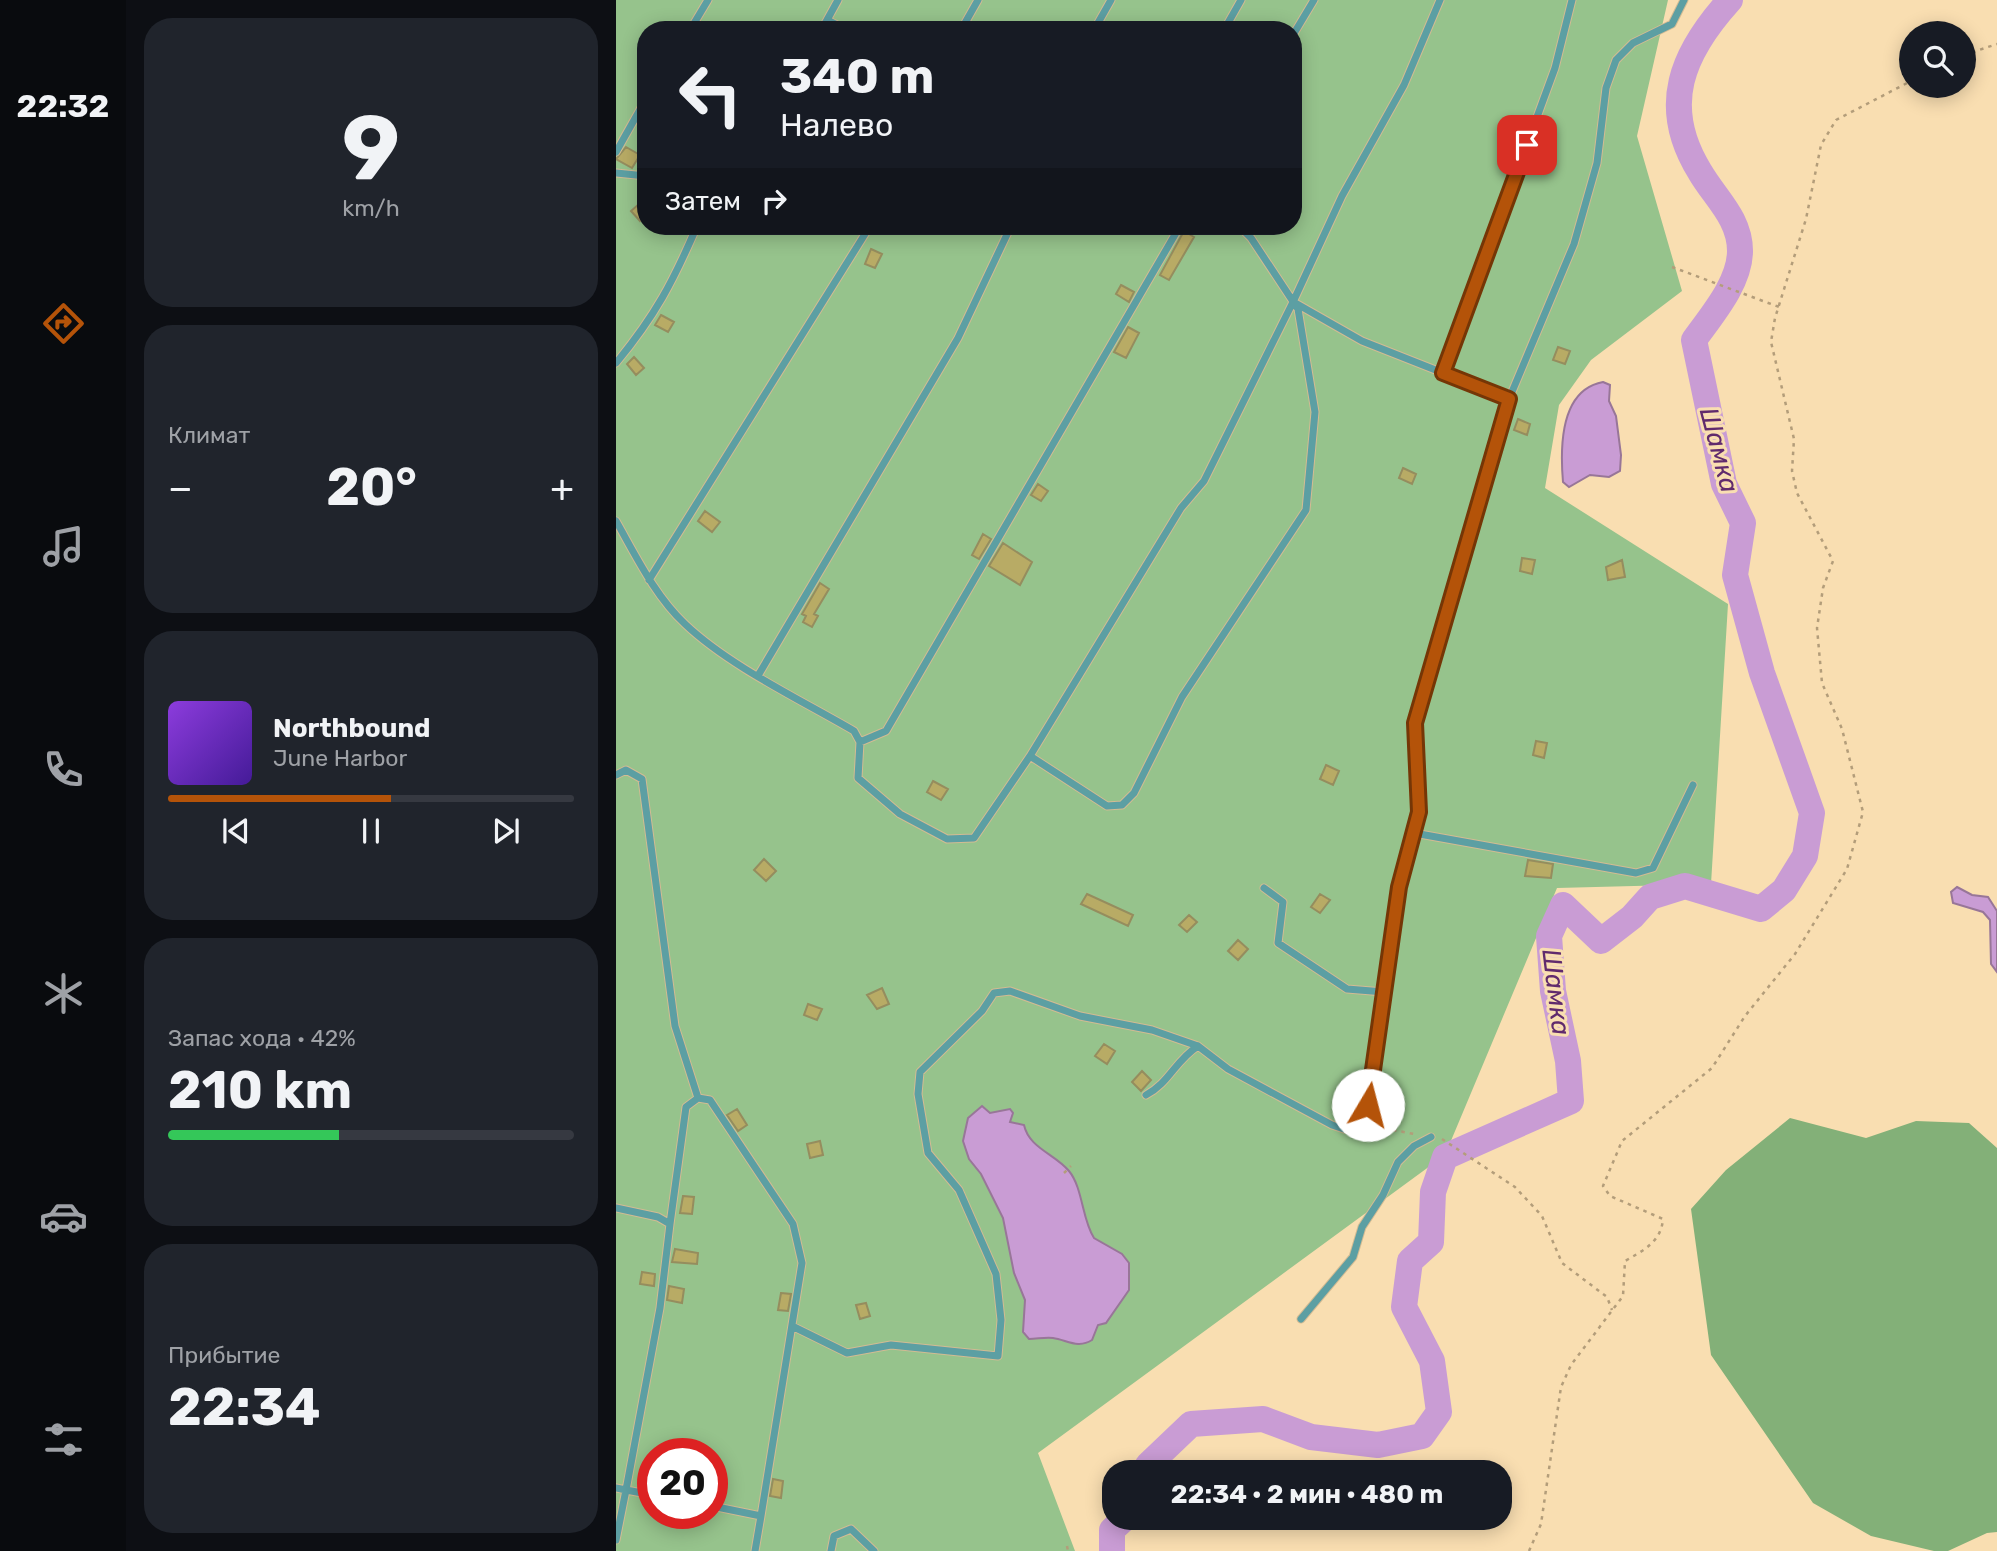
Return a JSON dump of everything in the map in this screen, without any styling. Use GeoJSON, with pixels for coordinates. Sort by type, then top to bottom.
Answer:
{"type":"FeatureCollection","features":[{"type":"Feature","properties":{"kind":"lane"},"geometry":{"type":"LineString","coordinates":[[695,21],[708,0]]}},
{"type":"Feature","properties":{"kind":"lane"},"geometry":{"type":"LineString","coordinates":[[827,20],[838,0]]}},
{"type":"Feature","properties":{"kind":"lane"},"geometry":{"type":"LineString","coordinates":[[966,21],[978,0]]}},
{"type":"Feature","properties":{"kind":"lane"},"geometry":{"type":"LineString","coordinates":[[1099,21],[1111,0]]}},
{"type":"Feature","properties":{"kind":"lane"},"geometry":{"type":"LineString","coordinates":[[1229,21],[1241,0]]}},
{"type":"Feature","properties":{"kind":"lane"},"geometry":{"type":"LineString","coordinates":[[1301,21],[1314,0]]}},
{"type":"Feature","properties":{"kind":"lane"},"geometry":{"type":"LineString","coordinates":[[616,521],[649,580],[684,624],[725,656],[854,731],[860,742],[858,778],[900,814],[947,839],[974,838],[1030,756],[1181,508],[1204,481],[1342,196],[1404,85],[1440,0]]}},
{"type":"Feature","properties":{"kind":"lane"},"geometry":{"type":"LineString","coordinates":[[1443,373],[1555,68],[1572,0]]}},
{"type":"Feature","properties":{"kind":"lane"},"geometry":{"type":"LineString","coordinates":[[1383,1128],[1374,1121],[1368,1105],[1399,887],[1419,812],[1415,723],[1509,399],[1573,244],[1597,163],[1606,88],[1616,60],[1633,43],[1672,24],[1684,0]]}},
{"type":"Feature","properties":{"kind":"lane"},"geometry":{"type":"LineString","coordinates":[[616,152],[637,115]]}},
{"type":"Feature","properties":{"kind":"lane"},"geometry":{"type":"LineString","coordinates":[[616,173],[637,175]]}},
{"type":"Feature","properties":{"kind":"lane"},"geometry":{"type":"LineString","coordinates":[[616,363],[642,333],[672,285],[693,235]]}},
{"type":"Feature","properties":{"kind":"lane"},"geometry":{"type":"LineString","coordinates":[[649,580],[864,235]]}},
{"type":"Feature","properties":{"kind":"lane"},"geometry":{"type":"LineString","coordinates":[[759,674],[958,338],[1007,235]]}},
{"type":"Feature","properties":{"kind":"lane"},"geometry":{"type":"LineString","coordinates":[[860,742],[886,731],[1175,235]]}},
{"type":"Feature","properties":{"kind":"lane"},"geometry":{"type":"LineString","coordinates":[[1030,756],[1107,806],[1122,805],[1134,793],[1182,696],[1306,510],[1315,412],[1298,309],[1246,235]]}},
{"type":"Feature","properties":{"kind":"lane"},"geometry":{"type":"LineString","coordinates":[[1293,302],[1362,341],[1509,399]]}},
{"type":"Feature","properties":{"kind":"lane"},"geometry":{"type":"LineString","coordinates":[[616,775],[626,770],[642,779],[675,1026],[698,1098]]}},
{"type":"Feature","properties":{"kind":"lane"},"geometry":{"type":"LineString","coordinates":[[1414,833],[1636,873],[1653,868],[1693,785]]}},
{"type":"Feature","properties":{"kind":"lane"},"geometry":{"type":"LineString","coordinates":[[1264,888],[1283,902],[1278,943],[1347,989],[1384,992]]}},
{"type":"Feature","properties":{"kind":"lane"},"geometry":{"type":"LineString","coordinates":[[792,1326],[847,1353],[891,1345],[998,1356],[1001,1320],[996,1274],[959,1190],[928,1153],[918,1094],[920,1072],[982,1011],[994,993],[1010,991],[1080,1016],[1152,1030],[1198,1046],[1228,1069],[1332,1125],[1344,1129],[1383,1128]]}},
{"type":"Feature","properties":{"kind":"lane"},"geometry":{"type":"LineString","coordinates":[[1146,1095],[1161,1087],[1180,1058],[1198,1046]]}},
{"type":"Feature","properties":{"kind":"lane"},"geometry":{"type":"LineString","coordinates":[[616,1540],[660,1308],[686,1107],[698,1098],[710,1100],[793,1224],[802,1263],[755,1551]]}},
{"type":"Feature","properties":{"kind":"lane"},"geometry":{"type":"LineString","coordinates":[[1301,1319],[1353,1257],[1362,1227],[1384,1195],[1398,1162],[1414,1146],[1431,1137]]}},
{"type":"Feature","properties":{"kind":"lane"},"geometry":{"type":"LineString","coordinates":[[616,1208],[658,1217],[670,1224]]}},
{"type":"Feature","properties":{"kind":"lane"},"geometry":{"type":"LineString","coordinates":[[616,1488],[637,1492]]}},
{"type":"Feature","properties":{"kind":"lane"},"geometry":{"type":"LineString","coordinates":[[728,1509],[761,1516]]}},
{"type":"Feature","properties":{"kind":"lane"},"geometry":{"type":"LineString","coordinates":[[831,1551],[834,1536],[851,1530],[874,1551]]}},
{"type":"Feature","properties":{"kind":"path"},"geometry":{"type":"LineString","coordinates":[[1976,51],[1997,44]]}},
{"type":"Feature","properties":{"kind":"path"},"geometry":{"type":"LineString","coordinates":[[1529,1551],[1541,1524],[1561,1387],[1571,1365],[1623,1296],[1625,1261],[1649,1246],[1662,1233],[1663,1219],[1610,1196],[1603,1186],[1622,1141],[1712,1068],[1730,1044],[1745,1016],[1795,954],[1847,869],[1863,812],[1842,729],[1822,683],[1817,628],[1823,588],[1833,561],[1797,493],[1792,471],[1794,439],[1771,342],[1806,219],[1821,145],[1836,120],[1899,87]]}},
{"type":"Feature","properties":{"kind":"path"},"geometry":{"type":"LineString","coordinates":[[1672,267],[1779,307]]}},
{"type":"Feature","properties":{"kind":"path"},"geometry":{"type":"LineString","coordinates":[[1383,1128],[1447,1140],[1515,1187],[1542,1216],[1562,1263],[1607,1297],[1612,1311]]}},
{"type":"Feature","properties":{"kind":"path"},"geometry":{"type":"LineString","coordinates":[[1064,1173],[1071,1166]]}},
{"type":"Feature","properties":{"kind":"green space"},"geometry":{"type":"Polygon","coordinates":[[[616,0],[1668,0],[1637,136],[1682,291],[1591,360],[1559,405],[1545,488],[1728,604],[1711,884],[1557,888],[1445,1155],[1038,1453],[1075,1551],[616,1551],[616,0]]]}},
{"type":"Feature","properties":{"kind":"green space"},"geometry":{"type":"Polygon","coordinates":[[[1790,1118],[1866,1138],[1916,1121],[1969,1123],[1997,1148],[1997,1532],[1987,1533],[1948,1551],[1934,1551],[1871,1536],[1813,1503],[1711,1355],[1691,1209],[1726,1170],[1790,1118]]]}},
{"type":"Feature","properties":{"kind":"shaded area"},"geometry":{"type":"Polygon","coordinates":[[[1603,382],[1610,385],[1609,401],[1616,416],[1621,455],[1620,471],[1609,477],[1590,475],[1569,487],[1563,482],[1562,468],[1566,422],[1578,396],[1589,387],[1603,382]]]}},
{"type":"Feature","properties":{"kind":"shaded area"},"geometry":{"type":"Polygon","coordinates":[[[1957,887],[1972,895],[1988,897],[1997,911],[1997,972],[1991,964],[1990,920],[1983,912],[1953,903],[1951,892],[1957,887]]]}},
{"type":"Feature","properties":{"kind":"shaded area"},"geometry":{"type":"Polygon","coordinates":[[[982,1106],[990,1113],[1010,1109],[1013,1113],[1010,1122],[1024,1125],[1031,1140],[1069,1171],[1077,1186],[1094,1238],[1122,1254],[1129,1263],[1129,1290],[1106,1323],[1098,1325],[1092,1340],[1087,1343],[1077,1344],[1050,1338],[1029,1339],[1023,1332],[1025,1300],[1014,1273],[1003,1218],[981,1174],[969,1159],[963,1141],[968,1118],[982,1106]]]}},
{"type":"Feature","properties":{"kind":"building"},"geometry":{"type":"Polygon","coordinates":[[[626,147],[637,153],[637,160],[632,168],[616,159],[626,147]]]}},
{"type":"Feature","properties":{"kind":"building"},"geometry":{"type":"Polygon","coordinates":[[[637,206],[637,218],[631,211],[637,206]]]}},
{"type":"Feature","properties":{"kind":"building"},"geometry":{"type":"Polygon","coordinates":[[[1182,235],[1194,237],[1169,280],[1160,275],[1182,235]]]}},
{"type":"Feature","properties":{"kind":"building"},"geometry":{"type":"Polygon","coordinates":[[[871,249],[882,254],[875,268],[865,264],[871,249]]]}},
{"type":"Feature","properties":{"kind":"building"},"geometry":{"type":"Polygon","coordinates":[[[1121,285],[1134,292],[1129,302],[1116,294],[1121,285]]]}},
{"type":"Feature","properties":{"kind":"building"},"geometry":{"type":"Polygon","coordinates":[[[661,315],[674,322],[668,332],[655,325],[661,315]]]}},
{"type":"Feature","properties":{"kind":"building"},"geometry":{"type":"Polygon","coordinates":[[[1128,327],[1139,333],[1126,358],[1114,352],[1128,327]]]}},
{"type":"Feature","properties":{"kind":"building"},"geometry":{"type":"Polygon","coordinates":[[[1558,347],[1570,351],[1565,364],[1553,360],[1558,347]]]}},
{"type":"Feature","properties":{"kind":"building"},"geometry":{"type":"Polygon","coordinates":[[[634,357],[644,368],[636,375],[627,364],[634,357]]]}},
{"type":"Feature","properties":{"kind":"building"},"geometry":{"type":"Polygon","coordinates":[[[1518,419],[1530,424],[1527,435],[1514,430],[1518,419]]]}},
{"type":"Feature","properties":{"kind":"building"},"geometry":{"type":"Polygon","coordinates":[[[1403,468],[1416,474],[1412,484],[1399,478],[1403,468]]]}},
{"type":"Feature","properties":{"kind":"building"},"geometry":{"type":"Polygon","coordinates":[[[1038,484],[1048,491],[1041,501],[1031,495],[1038,484]]]}},
{"type":"Feature","properties":{"kind":"building"},"geometry":{"type":"Polygon","coordinates":[[[705,511],[720,522],[712,532],[698,521],[705,511]]]}},
{"type":"Feature","properties":{"kind":"building"},"geometry":{"type":"Polygon","coordinates":[[[983,534],[991,539],[979,559],[972,555],[983,534]]]}},
{"type":"Feature","properties":{"kind":"building"},"geometry":{"type":"Polygon","coordinates":[[[1003,543],[1032,562],[1020,585],[989,566],[1003,543]]]}},
{"type":"Feature","properties":{"kind":"building"},"geometry":{"type":"Polygon","coordinates":[[[1522,558],[1535,560],[1532,574],[1520,571],[1522,558]]]}},
{"type":"Feature","properties":{"kind":"building"},"geometry":{"type":"Polygon","coordinates":[[[1622,560],[1625,577],[1608,580],[1606,567],[1622,560]]]}},
{"type":"Feature","properties":{"kind":"building"},"geometry":{"type":"Polygon","coordinates":[[[820,583],[829,589],[814,614],[818,616],[812,627],[803,622],[806,616],[802,614],[820,583]]]}},
{"type":"Feature","properties":{"kind":"building"},"geometry":{"type":"Polygon","coordinates":[[[1536,741],[1547,743],[1544,758],[1533,755],[1536,741]]]}},
{"type":"Feature","properties":{"kind":"building"},"geometry":{"type":"Polygon","coordinates":[[[1326,765],[1339,771],[1333,785],[1320,779],[1326,765]]]}},
{"type":"Feature","properties":{"kind":"building"},"geometry":{"type":"Polygon","coordinates":[[[933,781],[948,789],[941,800],[927,792],[933,781]]]}},
{"type":"Feature","properties":{"kind":"building"},"geometry":{"type":"Polygon","coordinates":[[[764,859],[776,871],[766,881],[754,870],[764,859]]]}},
{"type":"Feature","properties":{"kind":"building"},"geometry":{"type":"Polygon","coordinates":[[[1528,860],[1553,864],[1551,878],[1525,876],[1528,860]]]}},
{"type":"Feature","properties":{"kind":"building"},"geometry":{"type":"Polygon","coordinates":[[[1087,894],[1133,915],[1128,926],[1081,904],[1087,894]]]}},
{"type":"Feature","properties":{"kind":"building"},"geometry":{"type":"Polygon","coordinates":[[[1320,894],[1330,900],[1320,913],[1311,907],[1320,894]]]}},
{"type":"Feature","properties":{"kind":"building"},"geometry":{"type":"Polygon","coordinates":[[[1189,915],[1197,922],[1187,932],[1179,925],[1189,915]]]}},
{"type":"Feature","properties":{"kind":"building"},"geometry":{"type":"Polygon","coordinates":[[[1238,940],[1248,949],[1238,960],[1228,951],[1238,940]]]}},
{"type":"Feature","properties":{"kind":"building"},"geometry":{"type":"Polygon","coordinates":[[[882,988],[889,1004],[877,1009],[867,995],[882,988]]]}},
{"type":"Feature","properties":{"kind":"building"},"geometry":{"type":"Polygon","coordinates":[[[808,1004],[822,1009],[817,1020],[804,1015],[808,1004]]]}},
{"type":"Feature","properties":{"kind":"building"},"geometry":{"type":"Polygon","coordinates":[[[1104,1044],[1115,1051],[1107,1064],[1095,1056],[1104,1044]]]}},
{"type":"Feature","properties":{"kind":"building"},"geometry":{"type":"Polygon","coordinates":[[[1142,1071],[1151,1080],[1141,1091],[1132,1082],[1142,1071]]]}},
{"type":"Feature","properties":{"kind":"building"},"geometry":{"type":"Polygon","coordinates":[[[737,1109],[747,1125],[738,1131],[727,1115],[737,1109]]]}},
{"type":"Feature","properties":{"kind":"building"},"geometry":{"type":"Polygon","coordinates":[[[820,1141],[823,1155],[810,1158],[807,1144],[820,1141]]]}},
{"type":"Feature","properties":{"kind":"building"},"geometry":{"type":"Polygon","coordinates":[[[683,1196],[694,1197],[692,1214],[680,1213],[683,1196]]]}},
{"type":"Feature","properties":{"kind":"building"},"geometry":{"type":"Polygon","coordinates":[[[675,1249],[698,1253],[697,1264],[672,1262],[675,1249]]]}},
{"type":"Feature","properties":{"kind":"building"},"geometry":{"type":"Polygon","coordinates":[[[642,1272],[655,1274],[654,1286],[640,1284],[642,1272]]]}},
{"type":"Feature","properties":{"kind":"building"},"geometry":{"type":"Polygon","coordinates":[[[669,1286],[684,1289],[682,1303],[667,1300],[669,1286]]]}},
{"type":"Feature","properties":{"kind":"building"},"geometry":{"type":"Polygon","coordinates":[[[781,1293],[791,1294],[788,1311],[778,1310],[781,1293]]]}},
{"type":"Feature","properties":{"kind":"building"},"geometry":{"type":"Polygon","coordinates":[[[866,1303],[870,1316],[860,1319],[856,1305],[866,1303]]]}},
{"type":"Feature","properties":{"kind":"building"},"geometry":{"type":"Polygon","coordinates":[[[773,1479],[783,1481],[781,1498],[770,1496],[773,1479]]]}},
{"type":"Feature","properties":{"kind":"waterway","name":"Шамка"},"geometry":{"type":"LineString","coordinates":[[1153,1460],[1191,1424],[1263,1419],[1311,1437],[1378,1445],[1422,1436],[1439,1412],[1432,1361],[1404,1307],[1410,1261],[1431,1242],[1433,1192],[1445,1157],[1571,1101],[1568,1061],[1553,991],[1549,936],[1563,905],[1601,941],[1632,917],[1650,897],[1685,886],[1761,909],[1784,890],[1805,856],[1812,813],[1762,673],[1735,575],[1743,523],[1724,484],[1694,340],[1730,287],[1739,263],[1740,251],[1739,239],[1731,218],[1700,172],[1688,148],[1681,125],[1679,103],[1689,60],[1699,40],[1730,0]]}},
{"type":"Feature","properties":{"kind":"waterway","name":"Шамка"},"geometry":{"type":"LineString","coordinates":[[1112,1530],[1112,1551]]}},
{"type":"Feature","properties":{"kind":"route"},"geometry":{"type":"LineString","coordinates":[[1368,1105],[1399,887],[1419,812],[1415,723],[1509,399],[1443,373],[1527,145]]}}]}
